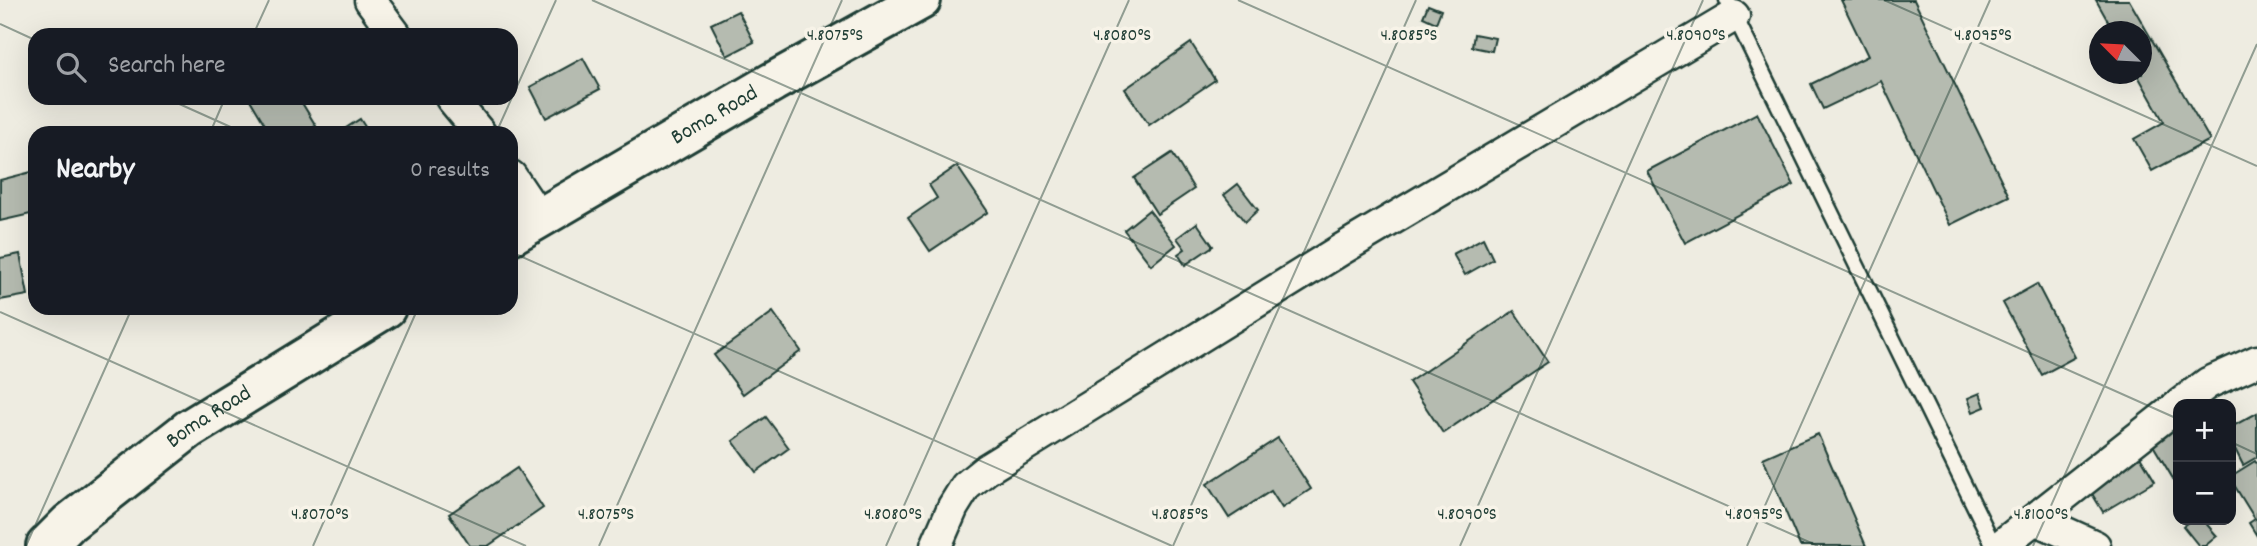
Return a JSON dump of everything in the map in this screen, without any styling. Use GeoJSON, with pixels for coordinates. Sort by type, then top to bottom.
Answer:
{"type":"FeatureCollection","features":[{"type":"Feature","properties":{"kind":"street"},"geometry":{"type":"LineString","coordinates":[[370,0],[391,28]]}},
{"type":"Feature","properties":{"kind":"street","name":"Boma Road"},"geometry":{"type":"LineString","coordinates":[[525,227],[773,82],[921,0]]}},
{"type":"Feature","properties":{"kind":"street"},"geometry":{"type":"LineString","coordinates":[[936,546],[953,507],[966,486],[987,469],[1730,8]]}},
{"type":"Feature","properties":{"kind":"street"},"geometry":{"type":"LineString","coordinates":[[458,105],[474,126]]}},
{"type":"Feature","properties":{"kind":"street"},"geometry":{"type":"LineString","coordinates":[[518,202],[525,227]]}},
{"type":"Feature","properties":{"kind":"street","name":"Boma Road"},"geometry":{"type":"LineString","coordinates":[[46,546],[69,523],[189,429],[375,315]]}},
{"type":"Feature","properties":{"kind":"street"},"geometry":{"type":"LineString","coordinates":[[2187,399],[2208,383],[2257,361]]}},
{"type":"Feature","properties":{"kind":"street"},"geometry":{"type":"LineString","coordinates":[[2000,546],[2173,410]]}},
{"type":"Feature","properties":{"kind":"street"},"geometry":{"type":"LineString","coordinates":[[2035,519],[2095,546]]}},
{"type":"Feature","properties":{"kind":"lane"},"geometry":{"type":"LineString","coordinates":[[1730,8],[1994,546]]}},
{"type":"Feature","properties":{"kind":"building"},"geometry":{"type":"Polygon","coordinates":[[[1841,0],[1914,0],[2009,196],[1950,225],[1881,81],[1823,109],[1811,84],[1868,56],[1841,0]]]}},
{"type":"Feature","properties":{"kind":"building"},"geometry":{"type":"Polygon","coordinates":[[[2096,0],[2129,0],[2141,21],[2108,21],[2096,0]]]}},
{"type":"Feature","properties":{"kind":"building"},"geometry":{"type":"Polygon","coordinates":[[[1428,5],[1441,10],[1436,23],[1423,17],[1428,5]]]}},
{"type":"Feature","properties":{"kind":"building"},"geometry":{"type":"Polygon","coordinates":[[[738,11],[754,42],[727,56],[711,24],[738,11]]]}},
{"type":"Feature","properties":{"kind":"building"},"geometry":{"type":"Polygon","coordinates":[[[1474,34],[1495,38],[1492,51],[1472,47],[1474,34]]]}},
{"type":"Feature","properties":{"kind":"building"},"geometry":{"type":"Polygon","coordinates":[[[2152,40],[2210,140],[2152,171],[2134,139],[2164,122],[2143,84],[2152,84],[2152,40]]]}},
{"type":"Feature","properties":{"kind":"building"},"geometry":{"type":"Polygon","coordinates":[[[1191,43],[1215,80],[1149,125],[1125,89],[1191,43]]]}},
{"type":"Feature","properties":{"kind":"building"},"geometry":{"type":"Polygon","coordinates":[[[583,58],[600,89],[546,118],[530,87],[583,58]]]}},
{"type":"Feature","properties":{"kind":"building"},"geometry":{"type":"Polygon","coordinates":[[[253,105],[303,105],[316,126],[266,126],[253,105]]]}},
{"type":"Feature","properties":{"kind":"building"},"geometry":{"type":"Polygon","coordinates":[[[1757,113],[1794,185],[1685,243],[1647,171],[1757,113]]]}},
{"type":"Feature","properties":{"kind":"building"},"geometry":{"type":"Polygon","coordinates":[[[360,119],[364,126],[349,126],[360,119]]]}},
{"type":"Feature","properties":{"kind":"building"},"geometry":{"type":"Polygon","coordinates":[[[1172,153],[1194,189],[1157,214],[1134,178],[1172,153]]]}},
{"type":"Feature","properties":{"kind":"building"},"geometry":{"type":"Polygon","coordinates":[[[957,166],[988,212],[930,251],[908,218],[937,198],[929,185],[957,166]]]}},
{"type":"Feature","properties":{"kind":"building"},"geometry":{"type":"Polygon","coordinates":[[[28,173],[28,215],[0,221],[0,180],[28,173]]]}},
{"type":"Feature","properties":{"kind":"building"},"geometry":{"type":"Polygon","coordinates":[[[1238,184],[1258,210],[1245,222],[1224,195],[1238,184]]]}},
{"type":"Feature","properties":{"kind":"building"},"geometry":{"type":"Polygon","coordinates":[[[1149,210],[1176,245],[1151,265],[1124,230],[1149,210]]]}},
{"type":"Feature","properties":{"kind":"building"},"geometry":{"type":"Polygon","coordinates":[[[1197,223],[1213,246],[1185,265],[1178,254],[1185,249],[1177,238],[1197,223]]]}},
{"type":"Feature","properties":{"kind":"building"},"geometry":{"type":"Polygon","coordinates":[[[1483,238],[1493,259],[1465,275],[1453,254],[1483,238]]]}},
{"type":"Feature","properties":{"kind":"building"},"geometry":{"type":"Polygon","coordinates":[[[20,254],[28,295],[0,300],[0,258],[20,254]]]}},
{"type":"Feature","properties":{"kind":"building"},"geometry":{"type":"Polygon","coordinates":[[[2037,284],[2075,357],[2042,375],[2003,303],[2037,284]]]}},
{"type":"Feature","properties":{"kind":"building"},"geometry":{"type":"Polygon","coordinates":[[[1514,311],[1548,362],[1443,433],[1409,382],[1514,311]]]}},
{"type":"Feature","properties":{"kind":"building"},"geometry":{"type":"Polygon","coordinates":[[[773,312],[801,351],[743,394],[714,355],[773,312]]]}},
{"type":"Feature","properties":{"kind":"building"},"geometry":{"type":"Polygon","coordinates":[[[1980,393],[1985,407],[1973,412],[1968,398],[1980,393]]]}},
{"type":"Feature","properties":{"kind":"building"},"geometry":{"type":"Polygon","coordinates":[[[2257,413],[2257,457],[2243,465],[2236,451],[2236,424],[2257,413]]]}},
{"type":"Feature","properties":{"kind":"building"},"geometry":{"type":"Polygon","coordinates":[[[766,417],[789,448],[756,472],[733,441],[766,417]]]}},
{"type":"Feature","properties":{"kind":"building"},"geometry":{"type":"Polygon","coordinates":[[[2173,419],[2173,479],[2147,435],[2173,419]]]}},
{"type":"Feature","properties":{"kind":"building"},"geometry":{"type":"Polygon","coordinates":[[[1818,434],[1866,546],[1800,546],[1763,458],[1818,434]]]}},
{"type":"Feature","properties":{"kind":"building"},"geometry":{"type":"Polygon","coordinates":[[[1278,438],[1311,489],[1282,508],[1271,491],[1229,518],[1207,484],[1278,438]]]}},
{"type":"Feature","properties":{"kind":"building"},"geometry":{"type":"Polygon","coordinates":[[[2137,451],[2155,481],[2103,512],[2085,482],[2137,451]]]}},
{"type":"Feature","properties":{"kind":"building"},"geometry":{"type":"Polygon","coordinates":[[[2255,461],[2257,464],[2257,536],[2249,523],[2255,519],[2236,488],[2236,473],[2255,461]]]}},
{"type":"Feature","properties":{"kind":"building"},"geometry":{"type":"Polygon","coordinates":[[[517,468],[543,508],[488,546],[470,546],[449,514],[517,468]]]}},
{"type":"Feature","properties":{"kind":"building"},"geometry":{"type":"Polygon","coordinates":[[[2207,525],[2217,536],[2205,546],[2199,546],[2183,526],[2207,525]]]}}]}
